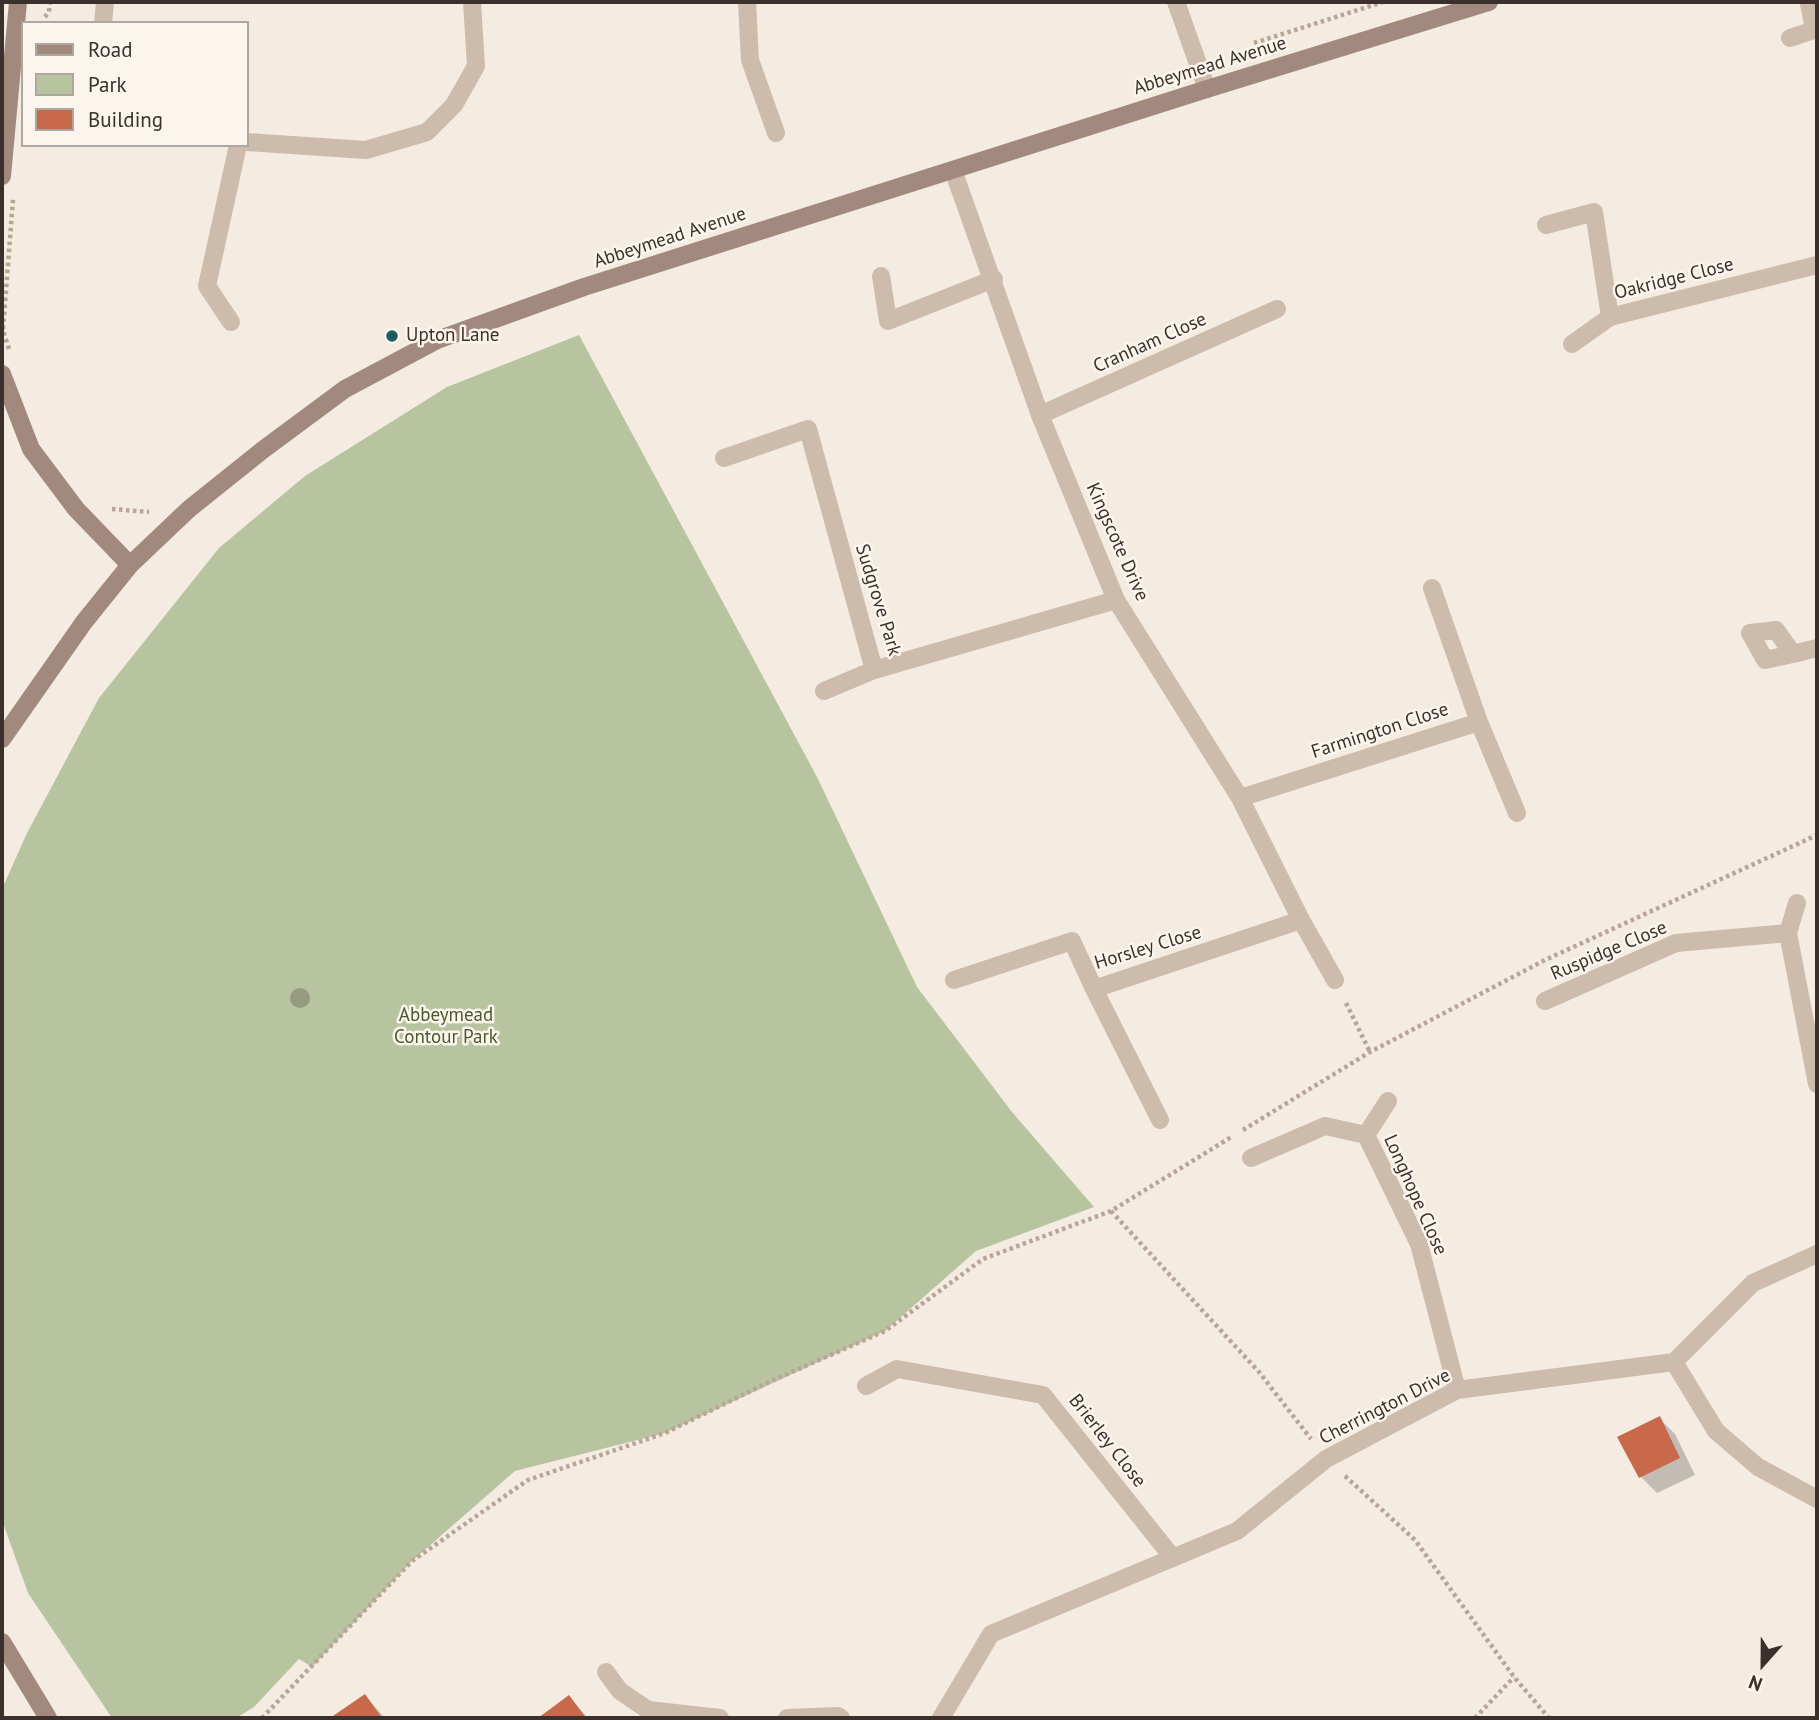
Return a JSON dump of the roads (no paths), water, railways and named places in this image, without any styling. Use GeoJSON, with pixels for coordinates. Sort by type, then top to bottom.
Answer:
{"type":"FeatureCollection","features":[{"type":"Feature","properties":{"kind":"street"},"geometry":{"type":"LineString","coordinates":[[2,176],[18,2]]}},
{"type":"Feature","properties":{"kind":"street"},"geometry":{"type":"LineString","coordinates":[[103,21],[105,2]]}},
{"type":"Feature","properties":{"kind":"street"},"geometry":{"type":"LineString","coordinates":[[248,142],[366,150],[427,132],[454,104],[476,66],[472,2]]}},
{"type":"Feature","properties":{"kind":"street"},"geometry":{"type":"LineString","coordinates":[[747,2],[750,60],[776,133]]}},
{"type":"Feature","properties":{"kind":"street"},"geometry":{"type":"LineString","coordinates":[[1176,2],[1207,89]]}},
{"type":"Feature","properties":{"kind":"street","name":"Abbeymead Avenue"},"geometry":{"type":"LineString","coordinates":[[2,739],[84,622],[130,565],[189,509],[345,389],[437,340],[584,287],[1489,2]]}},
{"type":"Feature","properties":{"kind":"street"},"geometry":{"type":"LineString","coordinates":[[1790,38],[1815,29],[1810,4]]}},
{"type":"Feature","properties":{"kind":"street"},"geometry":{"type":"LineString","coordinates":[[231,322],[207,286],[238,147]]}},
{"type":"Feature","properties":{"kind":"street","name":"Kingscote Drive"},"geometry":{"type":"LineString","coordinates":[[953,170],[1040,415],[1116,600],[1240,798],[1301,920],[1335,980]]}},
{"type":"Feature","properties":{"kind":"street","name":"Oakridge Close"},"geometry":{"type":"LineString","coordinates":[[1546,225],[1594,212],[1610,317],[1817,265]]}},
{"type":"Feature","properties":{"kind":"street"},"geometry":{"type":"LineString","coordinates":[[881,276],[888,321],[993,279]]}},
{"type":"Feature","properties":{"kind":"street","name":"Cranham Close"},"geometry":{"type":"LineString","coordinates":[[1040,415],[1276,309]]}},
{"type":"Feature","properties":{"kind":"street"},"geometry":{"type":"LineString","coordinates":[[1572,344],[1610,317]]}},
{"type":"Feature","properties":{"kind":"street"},"geometry":{"type":"LineString","coordinates":[[2,374],[31,449],[67,499],[130,565]]}},
{"type":"Feature","properties":{"kind":"street","name":"Sudgrove Park"},"geometry":{"type":"LineString","coordinates":[[724,458],[808,429],[874,670],[1116,600]]}},
{"type":"Feature","properties":{"kind":"street"},"geometry":{"type":"LineString","coordinates":[[1432,588],[1479,722]]}},
{"type":"Feature","properties":{"kind":"street"},"geometry":{"type":"LineString","coordinates":[[1793,654],[1776,630],[1750,634],[1765,660],[1793,654],[1817,648]]}},
{"type":"Feature","properties":{"kind":"street"},"geometry":{"type":"LineString","coordinates":[[824,691],[874,670]]}},
{"type":"Feature","properties":{"kind":"street","name":"Farmington Close"},"geometry":{"type":"LineString","coordinates":[[1240,798],[1479,722],[1517,813]]}},
{"type":"Feature","properties":{"kind":"street"},"geometry":{"type":"LineString","coordinates":[[1797,903],[1788,933],[1817,1084]]}},
{"type":"Feature","properties":{"kind":"street","name":"Horsley Close"},"geometry":{"type":"LineString","coordinates":[[954,980],[1072,941],[1094,989],[1301,920]]}},
{"type":"Feature","properties":{"kind":"street","name":"Ruspidge Close"},"geometry":{"type":"LineString","coordinates":[[1545,1001],[1676,943],[1788,933]]}},
{"type":"Feature","properties":{"kind":"street"},"geometry":{"type":"LineString","coordinates":[[1094,989],[1160,1120]]}},
{"type":"Feature","properties":{"kind":"street"},"geometry":{"type":"LineString","coordinates":[[1366,1135],[1388,1101]]}},
{"type":"Feature","properties":{"kind":"street","name":"Longhope Close"},"geometry":{"type":"LineString","coordinates":[[1251,1158],[1325,1126],[1366,1135],[1419,1244],[1457,1390]]}},
{"type":"Feature","properties":{"kind":"street"},"geometry":{"type":"LineString","coordinates":[[1817,1254],[1753,1283],[1674,1362],[1716,1431],[1758,1467],[1817,1499]]}},
{"type":"Feature","properties":{"kind":"street","name":"Cherrington Drive"},"geometry":{"type":"LineString","coordinates":[[942,1718],[991,1634],[1237,1531],[1326,1459],[1457,1390],[1674,1362]]}},
{"type":"Feature","properties":{"kind":"street","name":"Brierley Close"},"geometry":{"type":"LineString","coordinates":[[866,1386],[897,1369],[1044,1388],[1173,1558]]}},
{"type":"Feature","properties":{"kind":"street"},"geometry":{"type":"LineString","coordinates":[[2,1642],[48,1718]]}},
{"type":"Feature","properties":{"kind":"street"},"geometry":{"type":"LineString","coordinates":[[606,1672],[620,1692],[648,1710],[720,1718]]}},
{"type":"Feature","properties":{"kind":"street"},"geometry":{"type":"LineString","coordinates":[[787,1718],[841,1718]]}},
{"type":"Feature","properties":{"kind":"place","name":"Upton Lane"},"geometry":{"type":"Point","coordinates":[392,336]}},
{"type":"Feature","properties":{"kind":"park label","name":"Abbeymead Contour Park"},"geometry":{"type":"Point","coordinates":[446,1027]}}]}
